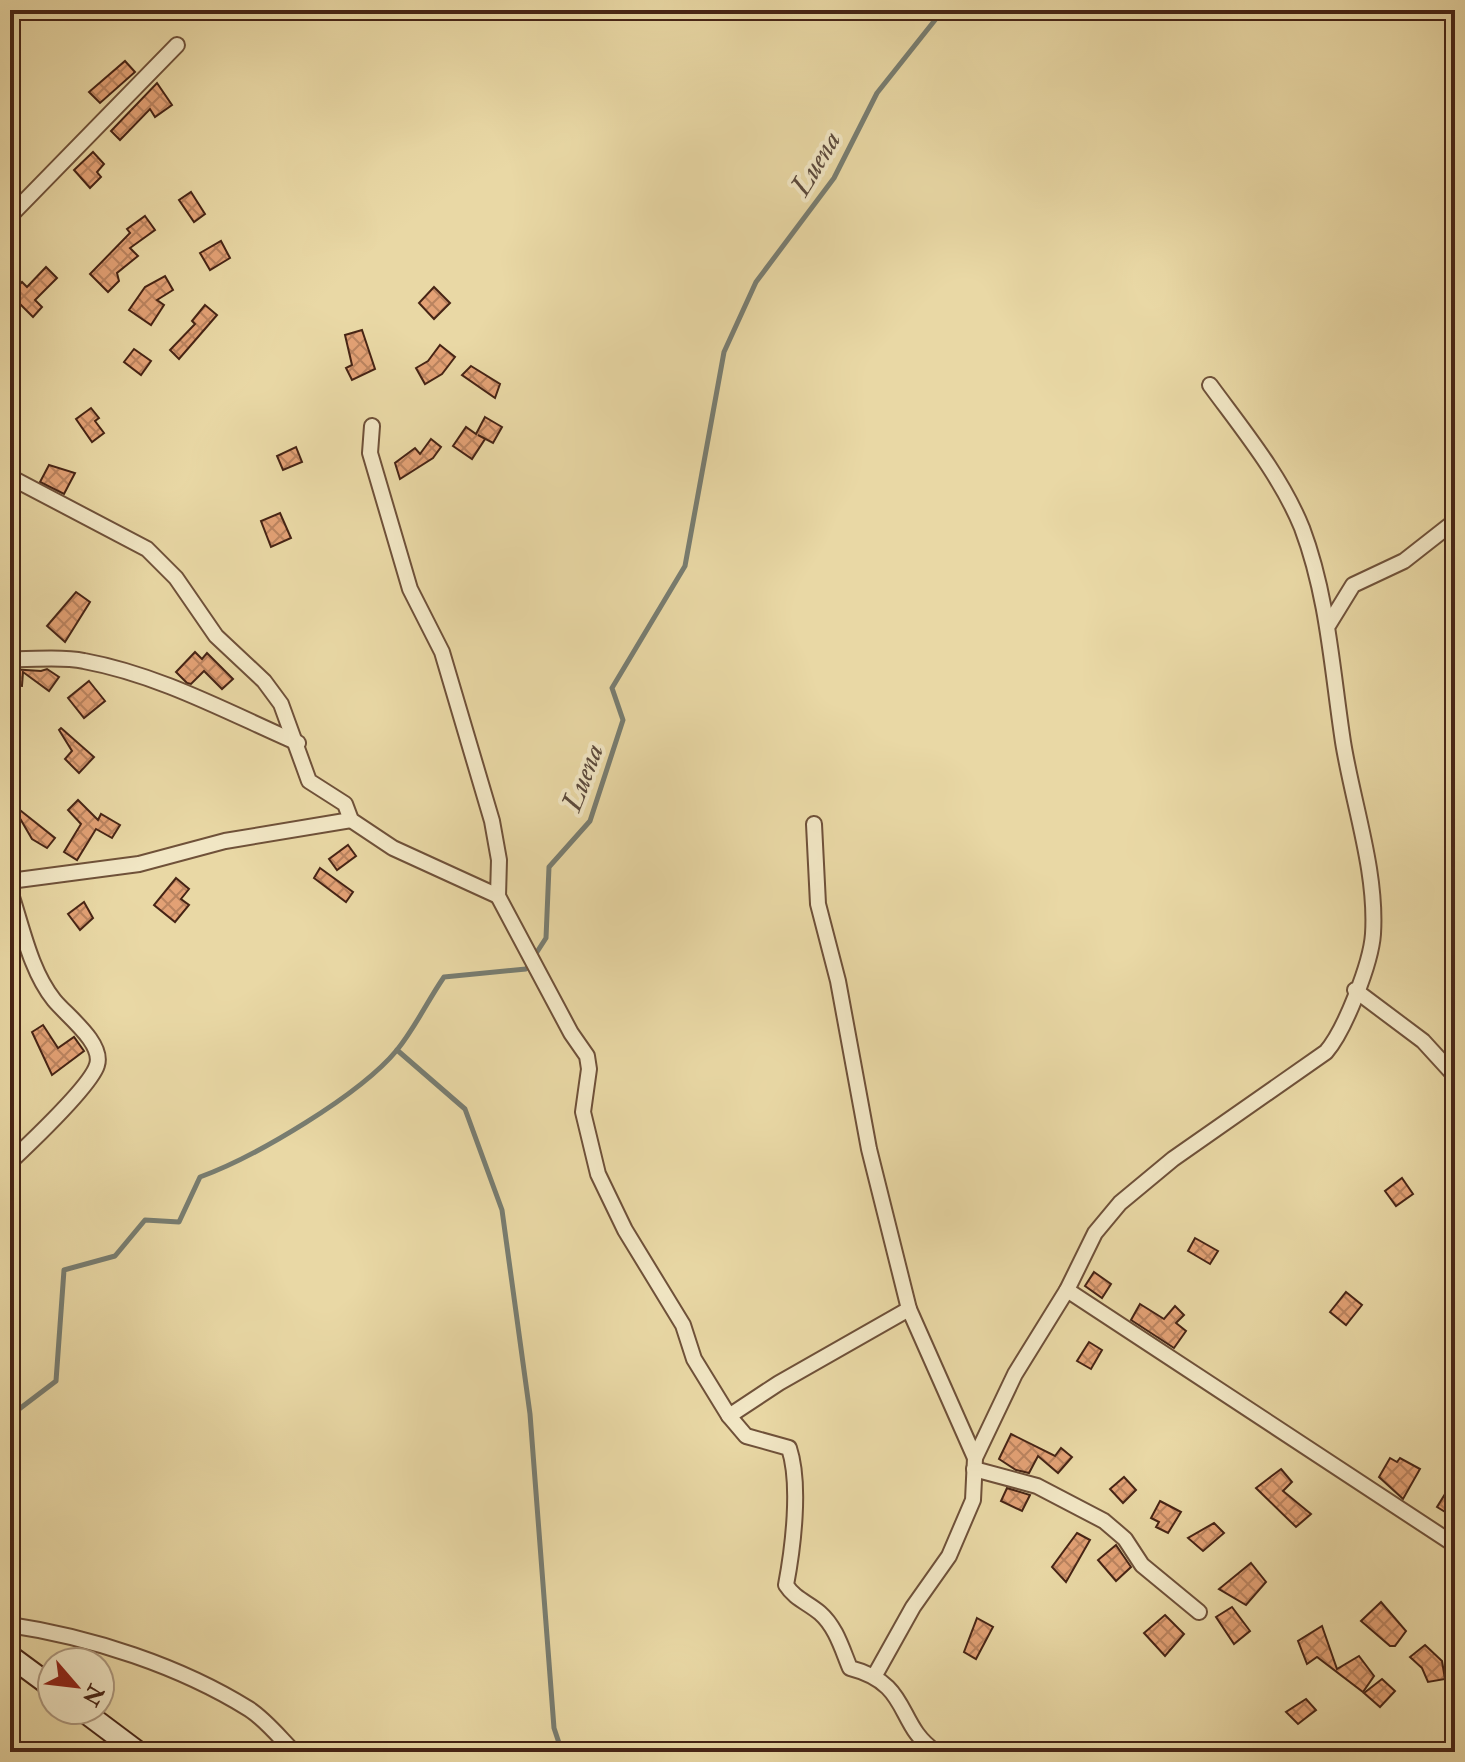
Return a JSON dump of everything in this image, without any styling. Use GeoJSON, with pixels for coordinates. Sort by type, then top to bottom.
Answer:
{"type":"FeatureCollection","features":[{"type":"Feature","properties":{"kind":"main road"},"geometry":{"type":"LineString","coordinates":[[10,1656],[36,1675]]}},
{"type":"Feature","properties":{"kind":"main road"},"geometry":{"type":"LineString","coordinates":[[103,1726],[138,1752]]}},
{"type":"Feature","properties":{"kind":"street"},"geometry":{"type":"LineString","coordinates":[[10,216],[177,45]]}},
{"type":"Feature","properties":{"kind":"street"},"geometry":{"type":"LineString","coordinates":[[875,1675],[913,1607],[949,1556],[973,1500],[974,1464],[1015,1374],[1067,1290],[1095,1233],[1120,1203],[1232,1116],[1318,1060],[1332,1045],[1373,938],[1373,908],[1343,741],[1329,624],[1304,533],[1286,496],[1210,385]]}},
{"type":"Feature","properties":{"kind":"street"},"geometry":{"type":"LineString","coordinates":[[372,426],[370,453],[406,574],[447,664],[492,821],[499,860],[498,896],[527,945],[571,1033],[587,1056],[589,1069],[583,1112],[598,1174],[625,1230],[683,1325],[694,1359],[729,1416],[746,1436],[789,1448],[794,1461],[795,1536],[786,1585],[792,1595],[819,1612],[834,1629],[850,1668],[875,1675],[907,1713],[921,1742],[936,1752]]}},
{"type":"Feature","properties":{"kind":"street"},"geometry":{"type":"LineString","coordinates":[[10,477],[147,549],[176,578],[216,636],[264,681],[281,704],[298,743],[309,781],[345,804],[351,820],[393,848],[498,896]]}},
{"type":"Feature","properties":{"kind":"street"},"geometry":{"type":"LineString","coordinates":[[1329,624],[1346,592],[1404,561],[1455,521]]}},
{"type":"Feature","properties":{"kind":"street"},"geometry":{"type":"LineString","coordinates":[[1318,587],[1346,592]]}},
{"type":"Feature","properties":{"kind":"street"},"geometry":{"type":"LineString","coordinates":[[10,659],[81,660],[116,668],[168,684],[298,743]]}},
{"type":"Feature","properties":{"kind":"street"},"geometry":{"type":"LineString","coordinates":[[10,881],[139,864],[225,841],[351,820]]}},
{"type":"Feature","properties":{"kind":"street"},"geometry":{"type":"LineString","coordinates":[[814,824],[818,904],[838,981],[869,1149],[909,1309],[974,1464],[1037,1486],[1104,1521],[1125,1539],[1157,1580],[1199,1612]]}},
{"type":"Feature","properties":{"kind":"street"},"geometry":{"type":"LineString","coordinates":[[10,891],[34,964],[52,996],[97,1053],[97,1065],[54,1119],[10,1162]]}},
{"type":"Feature","properties":{"kind":"street"},"geometry":{"type":"LineString","coordinates":[[1355,990],[1423,1041],[1455,1076]]}},
{"type":"Feature","properties":{"kind":"street"},"geometry":{"type":"LineString","coordinates":[[1067,1290],[1455,1545]]}},
{"type":"Feature","properties":{"kind":"street"},"geometry":{"type":"LineString","coordinates":[[729,1416],[779,1383],[909,1309]]}},
{"type":"Feature","properties":{"kind":"street"},"geometry":{"type":"LineString","coordinates":[[10,1625],[45,1630],[141,1657],[251,1710],[294,1752]]}},
{"type":"Feature","properties":{"kind":"building"},"geometry":{"type":"Polygon","coordinates":[[[125,61],[135,72],[100,103],[89,92],[125,61]]]}},
{"type":"Feature","properties":{"kind":"building"},"geometry":{"type":"Polygon","coordinates":[[[157,83],[172,105],[155,117],[150,109],[120,140],[111,131],[157,83]]]}},
{"type":"Feature","properties":{"kind":"building"},"geometry":{"type":"Polygon","coordinates":[[[93,152],[104,164],[97,172],[101,177],[90,188],[74,170],[93,152]]]}},
{"type":"Feature","properties":{"kind":"building"},"geometry":{"type":"Polygon","coordinates":[[[191,192],[205,214],[194,222],[179,200],[191,192]]]}},
{"type":"Feature","properties":{"kind":"building"},"geometry":{"type":"Polygon","coordinates":[[[145,216],[155,230],[130,248],[138,256],[117,273],[119,281],[108,292],[90,274],[130,233],[127,229],[145,216]]]}},
{"type":"Feature","properties":{"kind":"building"},"geometry":{"type":"Polygon","coordinates":[[[221,241],[230,258],[210,270],[200,253],[221,241]]]}},
{"type":"Feature","properties":{"kind":"building"},"geometry":{"type":"Polygon","coordinates":[[[46,267],[57,278],[35,300],[42,307],[33,317],[10,294],[22,282],[27,287],[46,267]]]}},
{"type":"Feature","properties":{"kind":"building"},"geometry":{"type":"Polygon","coordinates":[[[165,276],[173,290],[157,300],[164,305],[151,325],[129,310],[145,287],[165,276]]]}},
{"type":"Feature","properties":{"kind":"building"},"geometry":{"type":"Polygon","coordinates":[[[434,287],[450,303],[434,319],[419,303],[434,287]]]}},
{"type":"Feature","properties":{"kind":"building"},"geometry":{"type":"Polygon","coordinates":[[[205,305],[217,315],[179,359],[170,350],[195,324],[192,321],[205,305]]]}},
{"type":"Feature","properties":{"kind":"building"},"geometry":{"type":"Polygon","coordinates":[[[362,330],[375,369],[352,380],[346,368],[352,365],[345,335],[362,330]]]}},
{"type":"Feature","properties":{"kind":"building"},"geometry":{"type":"Polygon","coordinates":[[[440,345],[455,357],[442,374],[425,384],[416,368],[428,361],[440,345]]]}},
{"type":"Feature","properties":{"kind":"building"},"geometry":{"type":"Polygon","coordinates":[[[134,349],[151,361],[141,375],[124,362],[134,349]]]}},
{"type":"Feature","properties":{"kind":"building"},"geometry":{"type":"Polygon","coordinates":[[[471,366],[500,384],[495,398],[462,375],[471,366]]]}},
{"type":"Feature","properties":{"kind":"building"},"geometry":{"type":"Polygon","coordinates":[[[91,408],[99,418],[95,421],[104,433],[92,442],[76,419],[91,408]]]}},
{"type":"Feature","properties":{"kind":"building"},"geometry":{"type":"Polygon","coordinates":[[[485,417],[502,427],[493,443],[478,435],[485,439],[472,459],[453,446],[466,427],[476,434],[485,417]]]}},
{"type":"Feature","properties":{"kind":"building"},"geometry":{"type":"Polygon","coordinates":[[[431,439],[441,447],[433,458],[400,479],[395,463],[415,448],[420,454],[431,439]]]}},
{"type":"Feature","properties":{"kind":"building"},"geometry":{"type":"Polygon","coordinates":[[[296,447],[302,462],[283,470],[277,456],[296,447]]]}},
{"type":"Feature","properties":{"kind":"building"},"geometry":{"type":"Polygon","coordinates":[[[49,465],[75,473],[64,494],[40,482],[49,465]]]}},
{"type":"Feature","properties":{"kind":"building"},"geometry":{"type":"Polygon","coordinates":[[[280,513],[291,538],[271,547],[261,521],[280,513]]]}},
{"type":"Feature","properties":{"kind":"building"},"geometry":{"type":"Polygon","coordinates":[[[76,592],[90,602],[65,642],[47,626],[76,592]]]}},
{"type":"Feature","properties":{"kind":"building"},"geometry":{"type":"Polygon","coordinates":[[[195,652],[202,659],[207,653],[233,679],[222,689],[204,671],[191,684],[187,683],[176,672],[195,652]]]}},
{"type":"Feature","properties":{"kind":"building"},"geometry":{"type":"Polygon","coordinates":[[[10,669],[47,669],[59,677],[49,691],[23,672],[22,686],[10,685],[10,669]]]}},
{"type":"Feature","properties":{"kind":"building"},"geometry":{"type":"Polygon","coordinates":[[[89,681],[105,701],[84,718],[68,698],[89,681]]]}},
{"type":"Feature","properties":{"kind":"building"},"geometry":{"type":"Polygon","coordinates":[[[61,728],[94,757],[79,773],[65,759],[72,751],[59,730],[61,728]]]}},
{"type":"Feature","properties":{"kind":"building"},"geometry":{"type":"Polygon","coordinates":[[[78,800],[98,820],[101,814],[120,825],[112,838],[96,829],[77,860],[64,852],[81,824],[68,810],[78,800]]]}},
{"type":"Feature","properties":{"kind":"building"},"geometry":{"type":"Polygon","coordinates":[[[11,803],[55,838],[47,848],[32,839],[11,803]]]}},
{"type":"Feature","properties":{"kind":"building"},"geometry":{"type":"Polygon","coordinates":[[[348,845],[356,856],[337,870],[329,859],[348,845]]]}},
{"type":"Feature","properties":{"kind":"building"},"geometry":{"type":"Polygon","coordinates":[[[320,868],[353,892],[346,902],[314,878],[320,868]]]}},
{"type":"Feature","properties":{"kind":"building"},"geometry":{"type":"Polygon","coordinates":[[[176,878],[189,889],[181,899],[189,905],[175,922],[154,905],[176,878]]]}},
{"type":"Feature","properties":{"kind":"building"},"geometry":{"type":"Polygon","coordinates":[[[84,902],[93,918],[80,930],[68,914],[84,902]]]}},
{"type":"Feature","properties":{"kind":"building"},"geometry":{"type":"Polygon","coordinates":[[[43,1025],[58,1048],[74,1037],[84,1051],[52,1075],[32,1032],[43,1025]]]}},
{"type":"Feature","properties":{"kind":"building"},"geometry":{"type":"Polygon","coordinates":[[[1402,1178],[1413,1194],[1396,1206],[1385,1191],[1402,1178]]]}},
{"type":"Feature","properties":{"kind":"building"},"geometry":{"type":"Polygon","coordinates":[[[1195,1238],[1218,1251],[1210,1264],[1188,1251],[1195,1238]]]}},
{"type":"Feature","properties":{"kind":"building"},"geometry":{"type":"Polygon","coordinates":[[[1094,1272],[1111,1284],[1102,1298],[1085,1286],[1094,1272]]]}},
{"type":"Feature","properties":{"kind":"building"},"geometry":{"type":"Polygon","coordinates":[[[1346,1292],[1362,1305],[1346,1325],[1330,1312],[1346,1292]]]}},
{"type":"Feature","properties":{"kind":"building"},"geometry":{"type":"Polygon","coordinates":[[[1140,1304],[1164,1319],[1175,1306],[1184,1315],[1176,1323],[1186,1331],[1174,1348],[1131,1320],[1140,1304]]]}},
{"type":"Feature","properties":{"kind":"building"},"geometry":{"type":"Polygon","coordinates":[[[1089,1342],[1102,1350],[1091,1369],[1077,1361],[1089,1342]]]}},
{"type":"Feature","properties":{"kind":"building"},"geometry":{"type":"Polygon","coordinates":[[[1011,1434],[1055,1456],[1061,1448],[1072,1457],[1058,1473],[1038,1456],[1029,1473],[1016,1470],[999,1459],[1011,1434]]]}},
{"type":"Feature","properties":{"kind":"building"},"geometry":{"type":"Polygon","coordinates":[[[1390,1458],[1397,1462],[1400,1458],[1420,1469],[1403,1499],[1379,1477],[1390,1458]]]}},
{"type":"Feature","properties":{"kind":"building"},"geometry":{"type":"Polygon","coordinates":[[[1281,1469],[1292,1482],[1283,1491],[1311,1514],[1296,1527],[1256,1488],[1281,1469]]]}},
{"type":"Feature","properties":{"kind":"building"},"geometry":{"type":"Polygon","coordinates":[[[1124,1477],[1136,1490],[1123,1503],[1110,1489],[1124,1477]]]}},
{"type":"Feature","properties":{"kind":"building"},"geometry":{"type":"Polygon","coordinates":[[[1455,1478],[1455,1518],[1437,1507],[1455,1478]]]}},
{"type":"Feature","properties":{"kind":"building"},"geometry":{"type":"Polygon","coordinates":[[[1007,1488],[1030,1495],[1022,1511],[1001,1501],[1007,1488]]]}},
{"type":"Feature","properties":{"kind":"building"},"geometry":{"type":"Polygon","coordinates":[[[1160,1501],[1181,1512],[1168,1533],[1156,1527],[1159,1522],[1151,1518],[1160,1501]]]}},
{"type":"Feature","properties":{"kind":"building"},"geometry":{"type":"Polygon","coordinates":[[[1214,1523],[1224,1533],[1203,1551],[1188,1538],[1214,1523]]]}},
{"type":"Feature","properties":{"kind":"building"},"geometry":{"type":"Polygon","coordinates":[[[1077,1533],[1090,1540],[1066,1582],[1052,1567],[1077,1533]]]}},
{"type":"Feature","properties":{"kind":"building"},"geometry":{"type":"Polygon","coordinates":[[[1116,1545],[1131,1567],[1116,1581],[1098,1560],[1116,1545]]]}},
{"type":"Feature","properties":{"kind":"building"},"geometry":{"type":"Polygon","coordinates":[[[1251,1563],[1266,1582],[1246,1605],[1219,1589],[1251,1563]]]}},
{"type":"Feature","properties":{"kind":"building"},"geometry":{"type":"Polygon","coordinates":[[[1381,1602],[1406,1631],[1395,1646],[1390,1646],[1361,1621],[1381,1602]]]}},
{"type":"Feature","properties":{"kind":"building"},"geometry":{"type":"Polygon","coordinates":[[[1232,1607],[1250,1631],[1234,1644],[1216,1617],[1232,1607]]]}},
{"type":"Feature","properties":{"kind":"building"},"geometry":{"type":"Polygon","coordinates":[[[1165,1615],[1184,1634],[1165,1656],[1144,1633],[1165,1615]]]}},
{"type":"Feature","properties":{"kind":"building"},"geometry":{"type":"Polygon","coordinates":[[[977,1618],[993,1627],[976,1659],[964,1652],[977,1618]]]}},
{"type":"Feature","properties":{"kind":"building"},"geometry":{"type":"Polygon","coordinates":[[[1322,1626],[1337,1669],[1359,1656],[1374,1676],[1363,1692],[1317,1657],[1307,1664],[1298,1641],[1322,1626]]]}},
{"type":"Feature","properties":{"kind":"building"},"geometry":{"type":"Polygon","coordinates":[[[1425,1645],[1442,1661],[1445,1679],[1428,1682],[1422,1668],[1410,1657],[1425,1645]]]}},
{"type":"Feature","properties":{"kind":"building"},"geometry":{"type":"Polygon","coordinates":[[[1382,1679],[1395,1691],[1380,1707],[1364,1693],[1382,1679]]]}},
{"type":"Feature","properties":{"kind":"building"},"geometry":{"type":"Polygon","coordinates":[[[1306,1699],[1316,1710],[1298,1724],[1286,1712],[1306,1699]]]}},
{"type":"Feature","properties":{"kind":"waterway","name":"Luena"},"geometry":{"type":"LineString","coordinates":[[10,1416],[56,1381],[64,1270],[115,1256],[145,1220],[179,1222],[200,1177],[277,1140],[358,1086],[397,1050],[444,977],[526,969],[546,938],[549,867],[590,821],[623,720],[612,688],[685,566],[724,352],[756,282],[834,178],[877,93],[943,10]]}},
{"type":"Feature","properties":{"kind":"waterway"},"geometry":{"type":"LineString","coordinates":[[397,1050],[465,1109],[502,1210],[530,1414],[554,1728],[562,1752]]}}]}
